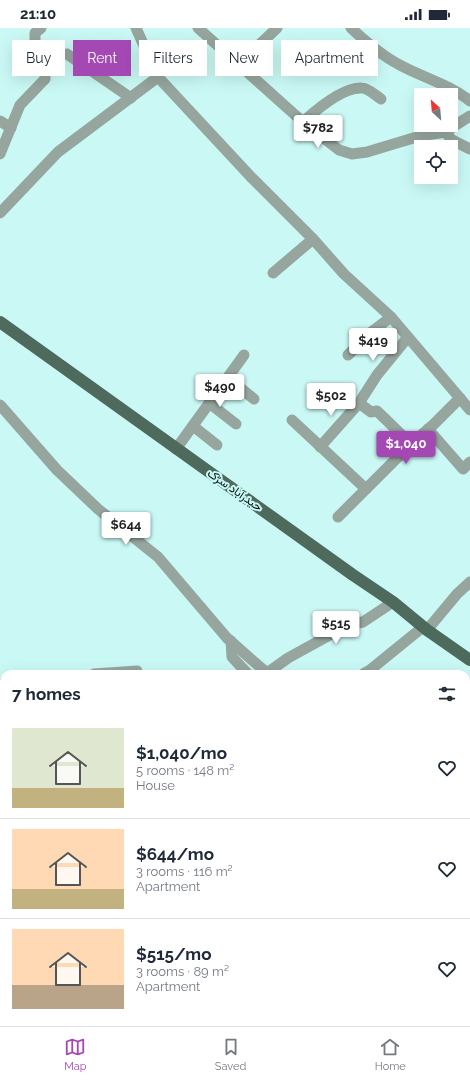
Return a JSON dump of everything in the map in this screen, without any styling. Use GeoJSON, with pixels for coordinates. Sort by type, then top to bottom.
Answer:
{"type":"FeatureCollection","features":[{"type":"Feature","properties":{"kind":"main road","name":"حیدرآباد سڑک"},"geometry":{"type":"LineString","coordinates":[[0,322],[176,449],[393,602],[425,629],[470,660]]}},
{"type":"Feature","properties":{"kind":"street"},"geometry":{"type":"LineString","coordinates":[[0,154],[20,105],[45,79],[45,74],[35,54],[35,33],[41,28]]}},
{"type":"Feature","properties":{"kind":"street"},"geometry":{"type":"LineString","coordinates":[[136,28],[158,77],[251,177],[313,239],[344,274],[391,316],[470,410]]}},
{"type":"Feature","properties":{"kind":"street"},"geometry":{"type":"LineString","coordinates":[[198,28],[215,44]]}},
{"type":"Feature","properties":{"kind":"street"},"geometry":{"type":"LineString","coordinates":[[264,40],[277,28]]}},
{"type":"Feature","properties":{"kind":"street"},"geometry":{"type":"LineString","coordinates":[[351,28],[397,64],[453,90],[470,101]]}},
{"type":"Feature","properties":{"kind":"street"},"geometry":{"type":"LineString","coordinates":[[67,54],[131,98]]}},
{"type":"Feature","properties":{"kind":"street"},"geometry":{"type":"LineString","coordinates":[[251,76],[303,122],[339,150],[352,154],[367,152],[420,136],[445,132],[452,140],[470,149]]}},
{"type":"Feature","properties":{"kind":"street"},"geometry":{"type":"LineString","coordinates":[[0,213],[58,152],[158,77]]}},
{"type":"Feature","properties":{"kind":"street"},"geometry":{"type":"LineString","coordinates":[[303,122],[322,104],[342,93],[356,88],[363,88],[381,99]]}},
{"type":"Feature","properties":{"kind":"street"},"geometry":{"type":"LineString","coordinates":[[458,124],[470,116]]}},
{"type":"Feature","properties":{"kind":"street"},"geometry":{"type":"LineString","coordinates":[[0,121],[11,128]]}},
{"type":"Feature","properties":{"kind":"street"},"geometry":{"type":"LineString","coordinates":[[273,273],[313,239]]}},
{"type":"Feature","properties":{"kind":"street"},"geometry":{"type":"LineString","coordinates":[[348,355],[370,333],[391,316]]}},
{"type":"Feature","properties":{"kind":"street"},"geometry":{"type":"LineString","coordinates":[[320,447],[359,403],[377,374],[408,337]]}},
{"type":"Feature","properties":{"kind":"street"},"geometry":{"type":"LineString","coordinates":[[176,449],[244,355]]}},
{"type":"Feature","properties":{"kind":"street"},"geometry":{"type":"LineString","coordinates":[[228,378],[254,399]]}},
{"type":"Feature","properties":{"kind":"street"},"geometry":{"type":"LineString","coordinates":[[338,517],[411,444],[428,430],[460,398]]}},
{"type":"Feature","properties":{"kind":"street"},"geometry":{"type":"LineString","coordinates":[[209,403],[236,424]]}},
{"type":"Feature","properties":{"kind":"street"},"geometry":{"type":"LineString","coordinates":[[359,403],[371,412],[377,412],[411,444]]}},
{"type":"Feature","properties":{"kind":"street"},"geometry":{"type":"LineString","coordinates":[[0,405],[57,470],[98,509],[158,557],[231,641],[265,670]]}},
{"type":"Feature","properties":{"kind":"street"},"geometry":{"type":"LineString","coordinates":[[292,420],[366,489]]}},
{"type":"Feature","properties":{"kind":"street"},"geometry":{"type":"LineString","coordinates":[[193,426],[217,445]]}},
{"type":"Feature","properties":{"kind":"street"},"geometry":{"type":"LineString","coordinates":[[428,430],[463,469],[470,462]]}},
{"type":"Feature","properties":{"kind":"street"},"geometry":{"type":"LineString","coordinates":[[370,670],[425,629],[470,582]]}},
{"type":"Feature","properties":{"kind":"street"},"geometry":{"type":"LineString","coordinates":[[272,670],[288,658],[348,625],[363,622],[393,602]]}},
{"type":"Feature","properties":{"kind":"street"},"geometry":{"type":"LineString","coordinates":[[231,641],[232,657],[244,670]]}}]}
